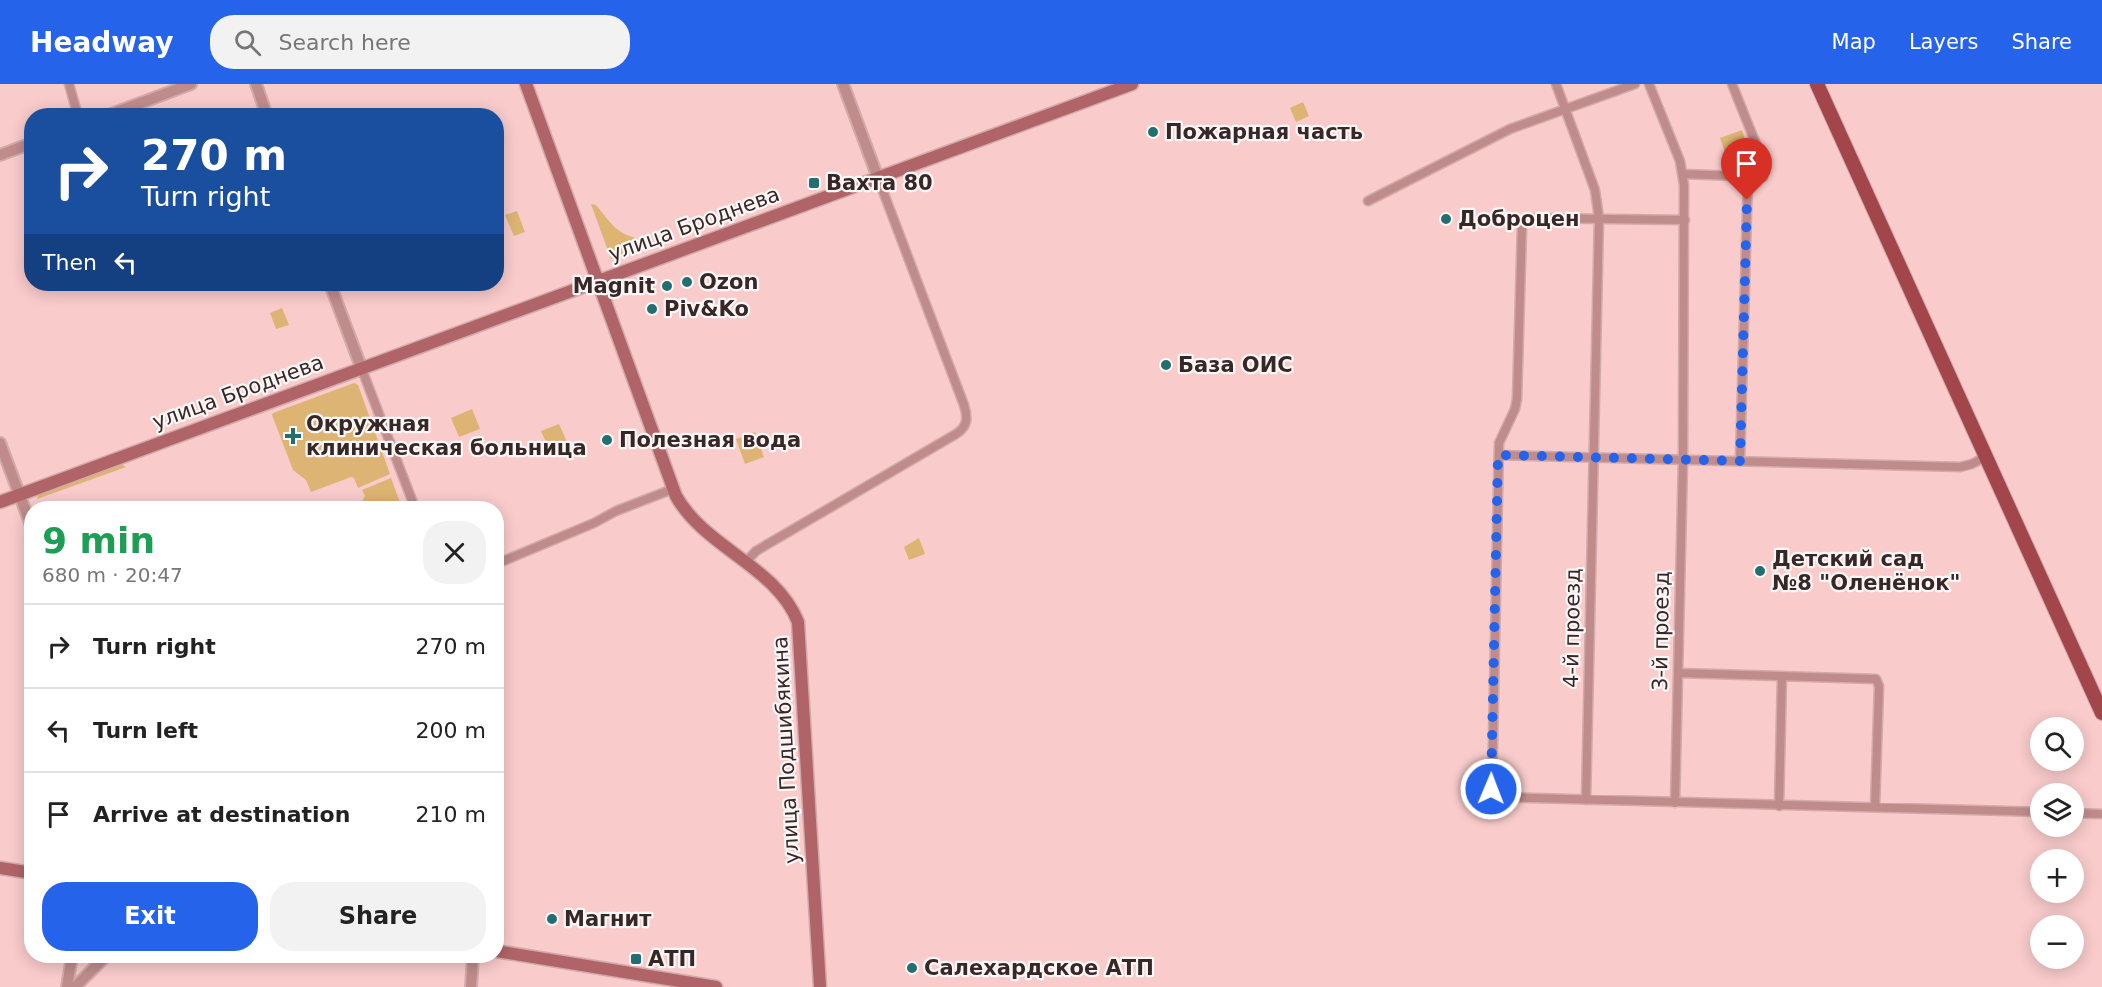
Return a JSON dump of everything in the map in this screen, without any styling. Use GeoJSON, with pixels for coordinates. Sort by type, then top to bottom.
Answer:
{"type":"FeatureCollection","features":[{"type":"Feature","properties":{"kind":"main road","name":"улица Подшибякина"},"geometry":{"type":"LineString","coordinates":[[526,84],[673,489],[693,520],[782,594],[798,622],[820,987]]}},
{"type":"Feature","properties":{"kind":"main road"},"geometry":{"type":"LineString","coordinates":[[1817,84],[2102,713]]}},
{"type":"Feature","properties":{"kind":"main road","name":"улица Броднева"},"geometry":{"type":"LineString","coordinates":[[0,502],[1123,86]]}},
{"type":"Feature","properties":{"kind":"main road"},"geometry":{"type":"LineString","coordinates":[[0,868],[24,872]]}},
{"type":"Feature","properties":{"kind":"main road"},"geometry":{"type":"LineString","coordinates":[[504,952],[716,987]]}},
{"type":"Feature","properties":{"kind":"street"},"geometry":{"type":"LineString","coordinates":[[69,84],[76,108]]}},
{"type":"Feature","properties":{"kind":"street"},"geometry":{"type":"LineString","coordinates":[[127,108],[191,84]]}},
{"type":"Feature","properties":{"kind":"street"},"geometry":{"type":"LineString","coordinates":[[256,84],[264,108]]}},
{"type":"Feature","properties":{"kind":"street"},"geometry":{"type":"LineString","coordinates":[[745,563],[756,551],[956,434],[967,421],[964,405],[843,84]]}},
{"type":"Feature","properties":{"kind":"street","name":"4-й проезд"},"geometry":{"type":"LineString","coordinates":[[1556,84],[1595,190],[1599,218],[1586,800]]}},
{"type":"Feature","properties":{"kind":"street"},"geometry":{"type":"LineString","coordinates":[[1368,201],[1494,137],[1635,84]]}},
{"type":"Feature","properties":{"kind":"street","name":"3-й проезд"},"geometry":{"type":"LineString","coordinates":[[1649,84],[1683,174],[1685,220],[1683,460],[1675,803]]}},
{"type":"Feature","properties":{"kind":"street"},"geometry":{"type":"LineString","coordinates":[[1683,174],[1763,177],[1761,160],[1732,84]]}},
{"type":"Feature","properties":{"kind":"street"},"geometry":{"type":"LineString","coordinates":[[0,155],[24,146]]}},
{"type":"Feature","properties":{"kind":"street"},"geometry":{"type":"LineString","coordinates":[[1740,461],[1748,176]]}},
{"type":"Feature","properties":{"kind":"street"},"geometry":{"type":"LineString","coordinates":[[1685,220],[1532,218],[1524,222],[1522,227],[1517,399],[1515,409],[1501,437],[1498,455],[1492,792],[1500,797],[2030,812]]}},
{"type":"Feature","properties":{"kind":"street"},"geometry":{"type":"LineString","coordinates":[[333,291],[412,501]]}},
{"type":"Feature","properties":{"kind":"street"},"geometry":{"type":"LineString","coordinates":[[0,443],[24,508]]}},
{"type":"Feature","properties":{"kind":"street"},"geometry":{"type":"LineString","coordinates":[[1498,455],[1960,467],[1985,457]]}},
{"type":"Feature","properties":{"kind":"street"},"geometry":{"type":"LineString","coordinates":[[504,561],[594,523],[616,511],[673,489]]}},
{"type":"Feature","properties":{"kind":"street"},"geometry":{"type":"LineString","coordinates":[[1678,673],[1876,679],[1879,686],[1875,807]]}},
{"type":"Feature","properties":{"kind":"street"},"geometry":{"type":"LineString","coordinates":[[1779,806],[1782,676]]}},
{"type":"Feature","properties":{"kind":"street"},"geometry":{"type":"LineString","coordinates":[[2084,813],[2102,814]]}},
{"type":"Feature","properties":{"kind":"street"},"geometry":{"type":"LineString","coordinates":[[67,987],[71,963]]}},
{"type":"Feature","properties":{"kind":"street"},"geometry":{"type":"LineString","coordinates":[[75,987],[99,963]]}},
{"type":"Feature","properties":{"kind":"street"},"geometry":{"type":"LineString","coordinates":[[471,987],[473,963]]}},
{"type":"Feature","properties":{"kind":"shaded area"},"geometry":{"type":"Polygon","coordinates":[[[1303,102],[1309,116],[1296,122],[1290,108],[1303,102]]]}},
{"type":"Feature","properties":{"kind":"shaded area"},"geometry":{"type":"Polygon","coordinates":[[[1742,130],[1750,154],[1728,161],[1720,138],[1742,130]]]}},
{"type":"Feature","properties":{"kind":"shaded area"},"geometry":{"type":"Polygon","coordinates":[[[591,204],[596,205],[618,230],[650,241],[652,245],[611,259],[591,204]]]}},
{"type":"Feature","properties":{"kind":"shaded area"},"geometry":{"type":"Polygon","coordinates":[[[517,211],[525,232],[514,236],[505,215],[517,211]]]}},
{"type":"Feature","properties":{"kind":"shaded area"},"geometry":{"type":"Polygon","coordinates":[[[282,308],[289,325],[276,329],[270,313],[282,308]]]}},
{"type":"Feature","properties":{"kind":"shaded area"},"geometry":{"type":"Polygon","coordinates":[[[354,383],[358,385],[390,474],[358,488],[354,478],[351,477],[311,492],[306,480],[293,470],[272,415],[354,383]]]}},
{"type":"Feature","properties":{"kind":"shaded area"},"geometry":{"type":"Polygon","coordinates":[[[472,409],[480,429],[459,437],[451,418],[472,409]]]}},
{"type":"Feature","properties":{"kind":"shaded area"},"geometry":{"type":"Polygon","coordinates":[[[559,424],[567,442],[549,449],[541,431],[559,424]]]}},
{"type":"Feature","properties":{"kind":"shaded area"},"geometry":{"type":"Polygon","coordinates":[[[755,432],[764,457],[745,464],[736,439],[755,432]]]}},
{"type":"Feature","properties":{"kind":"shaded area"},"geometry":{"type":"Polygon","coordinates":[[[121,464],[126,467],[37,499],[38,495],[121,464]]]}},
{"type":"Feature","properties":{"kind":"shaded area"},"geometry":{"type":"Polygon","coordinates":[[[391,478],[399,501],[362,501],[365,496],[362,490],[391,478]]]}},
{"type":"Feature","properties":{"kind":"shaded area"},"geometry":{"type":"Polygon","coordinates":[[[919,538],[925,554],[909,560],[904,547],[919,538]]]}},
{"type":"Feature","properties":{"kind":"place","name":"Пожарная часть"},"geometry":{"type":"Point","coordinates":[1153,132]}},
{"type":"Feature","properties":{"kind":"place","name":"Вахта 80"},"geometry":{"type":"Point","coordinates":[814,183]}},
{"type":"Feature","properties":{"kind":"place","name":"Доброцен"},"geometry":{"type":"Point","coordinates":[1446,219]}},
{"type":"Feature","properties":{"kind":"place","name":"Ozon"},"geometry":{"type":"Point","coordinates":[687,282]}},
{"type":"Feature","properties":{"kind":"place","name":"Magnit"},"geometry":{"type":"Point","coordinates":[667,286]}},
{"type":"Feature","properties":{"kind":"place","name":"Piv&Ko"},"geometry":{"type":"Point","coordinates":[652,309]}},
{"type":"Feature","properties":{"kind":"place","name":"База ОИС"},"geometry":{"type":"Point","coordinates":[1166,365]}},
{"type":"Feature","properties":{"kind":"place","name":"Окружная клиническая больница"},"geometry":{"type":"Point","coordinates":[293,436]}},
{"type":"Feature","properties":{"kind":"place","name":"Полезная вода"},"geometry":{"type":"Point","coordinates":[607,440]}},
{"type":"Feature","properties":{"kind":"place","name":"Детский сад №8 \"Оленёнок\""},"geometry":{"type":"Point","coordinates":[1760,571]}},
{"type":"Feature","properties":{"kind":"place","name":"Магнит"},"geometry":{"type":"Point","coordinates":[552,919]}},
{"type":"Feature","properties":{"kind":"place","name":"АТП"},"geometry":{"type":"Point","coordinates":[636,959]}},
{"type":"Feature","properties":{"kind":"place","name":"Салехардское АТП"},"geometry":{"type":"Point","coordinates":[912,968]}},
{"type":"Feature","properties":{"kind":"route"},"geometry":{"type":"LineString","coordinates":[[1491,789],[1498,455],[1740,461],[1747,200]]}}]}
